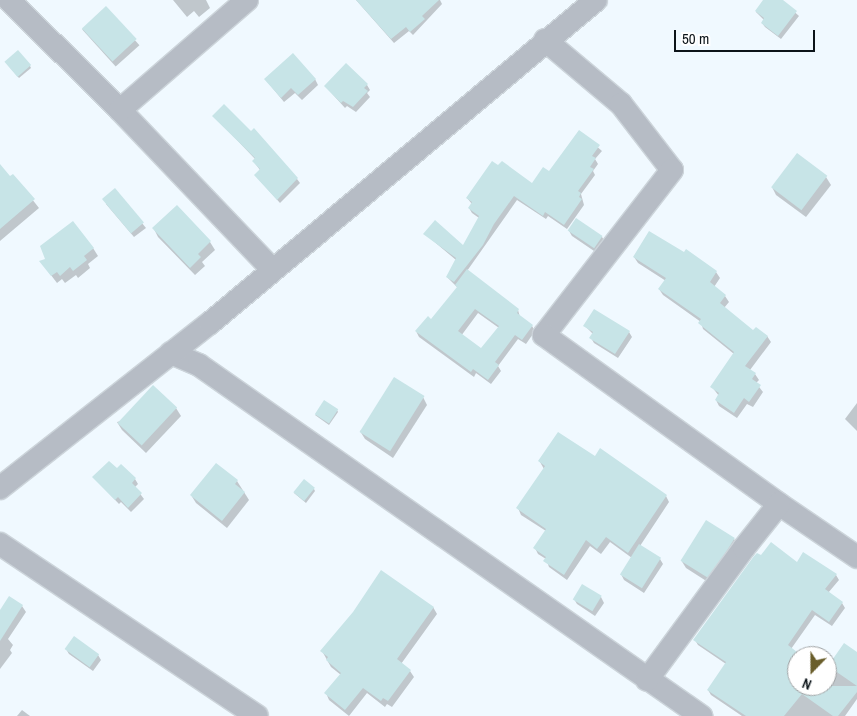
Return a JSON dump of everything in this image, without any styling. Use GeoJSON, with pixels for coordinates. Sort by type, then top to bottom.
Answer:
{"type":"FeatureCollection","features":[{"type":"Feature","properties":{"kind":"street"},"geometry":{"type":"LineString","coordinates":[[9,0],[120,110],[272,270]]}},
{"type":"Feature","properties":{"kind":"street"},"geometry":{"type":"LineString","coordinates":[[120,110],[247,0]]}},
{"type":"Feature","properties":{"kind":"street"},"geometry":{"type":"LineString","coordinates":[[0,488],[171,353],[545,40],[596,0]]}},
{"type":"Feature","properties":{"kind":"street"},"geometry":{"type":"LineString","coordinates":[[545,40],[621,104],[672,170],[544,335],[779,504],[857,557]]}},
{"type":"Feature","properties":{"kind":"street"},"geometry":{"type":"LineString","coordinates":[[171,353],[199,365],[701,716]]}},
{"type":"Feature","properties":{"kind":"street"},"geometry":{"type":"LineString","coordinates":[[647,680],[733,562],[779,504]]}},
{"type":"Feature","properties":{"kind":"street"},"geometry":{"type":"LineString","coordinates":[[0,544],[257,716]]}},
{"type":"Feature","properties":{"kind":"building"},"geometry":{"type":"Polygon","coordinates":[[[356,0],[439,0],[422,16],[425,19],[410,32],[406,27],[391,39],[356,0]]]}},
{"type":"Feature","properties":{"kind":"building"},"geometry":{"type":"Polygon","coordinates":[[[763,0],[783,0],[797,11],[778,36],[761,23],[764,18],[755,11],[763,0]]]}},
{"type":"Feature","properties":{"kind":"building"},"geometry":{"type":"Polygon","coordinates":[[[106,6],[137,39],[113,61],[82,29],[106,6]]]}},
{"type":"Feature","properties":{"kind":"building"},"geometry":{"type":"Polygon","coordinates":[[[18,50],[31,65],[18,77],[4,62],[18,50]]]}},
{"type":"Feature","properties":{"kind":"building"},"geometry":{"type":"Polygon","coordinates":[[[293,53],[316,79],[298,95],[291,88],[281,98],[264,79],[293,53]]]}},
{"type":"Feature","properties":{"kind":"building"},"geometry":{"type":"Polygon","coordinates":[[[346,63],[368,84],[364,88],[368,91],[353,107],[343,101],[341,103],[324,86],[346,63]]]}},
{"type":"Feature","properties":{"kind":"building"},"geometry":{"type":"Polygon","coordinates":[[[224,104],[251,131],[254,128],[298,178],[277,200],[254,175],[260,169],[252,161],[255,158],[212,116],[224,104]]]}},
{"type":"Feature","properties":{"kind":"building"},"geometry":{"type":"Polygon","coordinates":[[[579,130],[600,145],[592,156],[596,158],[590,167],[594,169],[578,191],[581,193],[579,197],[582,199],[564,225],[545,212],[543,216],[514,196],[494,224],[483,245],[454,282],[446,277],[456,258],[423,234],[435,220],[463,245],[479,216],[468,208],[472,202],[466,198],[492,161],[498,165],[502,161],[532,183],[543,167],[549,171],[579,130]]]}},
{"type":"Feature","properties":{"kind":"building"},"geometry":{"type":"Polygon","coordinates":[[[797,153],[827,176],[801,210],[771,187],[797,153]]]}},
{"type":"Feature","properties":{"kind":"building"},"geometry":{"type":"Polygon","coordinates":[[[0,164],[10,176],[13,174],[35,199],[0,229],[0,164]]]}},
{"type":"Feature","properties":{"kind":"building"},"geometry":{"type":"Polygon","coordinates":[[[115,188],[144,222],[131,233],[102,199],[115,188]]]}},
{"type":"Feature","properties":{"kind":"building"},"geometry":{"type":"Polygon","coordinates":[[[177,205],[211,241],[198,254],[201,257],[190,268],[152,228],[177,205]]]}},
{"type":"Feature","properties":{"kind":"building"},"geometry":{"type":"Polygon","coordinates":[[[576,218],[603,236],[594,248],[568,230],[576,218]]]}},
{"type":"Feature","properties":{"kind":"building"},"geometry":{"type":"Polygon","coordinates":[[[73,221],[94,248],[84,256],[87,260],[73,271],[70,267],[60,276],[57,272],[51,276],[39,261],[45,259],[40,246],[73,221]]]}},
{"type":"Feature","properties":{"kind":"building"},"geometry":{"type":"Polygon","coordinates":[[[649,231],[684,252],[686,249],[717,271],[710,282],[726,295],[720,303],[753,330],[756,327],[768,336],[745,366],[756,373],[752,379],[761,385],[749,402],[744,398],[734,413],[715,400],[719,393],[710,387],[734,352],[698,323],[701,319],[658,289],[666,278],[633,257],[649,231]]]}},
{"type":"Feature","properties":{"kind":"building"},"geometry":{"type":"Polygon","coordinates":[[[467,269],[519,309],[517,313],[533,325],[522,340],[515,335],[495,362],[499,365],[488,380],[473,369],[471,372],[415,331],[428,316],[431,319],[457,287],[455,285],[467,269]],[[475,309],[458,331],[481,348],[499,326],[475,309]]]}},
{"type":"Feature","properties":{"kind":"building"},"geometry":{"type":"Polygon","coordinates":[[[594,309],[630,331],[615,354],[589,338],[593,332],[583,326],[594,309]]]}},
{"type":"Feature","properties":{"kind":"building"},"geometry":{"type":"Polygon","coordinates":[[[394,377],[425,396],[390,451],[360,432],[394,377]]]}},
{"type":"Feature","properties":{"kind":"building"},"geometry":{"type":"Polygon","coordinates":[[[153,385],[177,408],[142,446],[118,423],[153,385]]]}},
{"type":"Feature","properties":{"kind":"building"},"geometry":{"type":"Polygon","coordinates":[[[324,400],[338,409],[329,424],[315,414],[324,400]]]}},
{"type":"Feature","properties":{"kind":"building"},"geometry":{"type":"Polygon","coordinates":[[[558,432],[595,456],[600,448],[667,495],[628,553],[606,537],[597,549],[586,540],[564,575],[543,561],[546,557],[533,548],[546,529],[516,508],[545,466],[538,461],[558,432]]]}},
{"type":"Feature","properties":{"kind":"building"},"geometry":{"type":"Polygon","coordinates":[[[109,461],[117,468],[121,464],[136,478],[132,483],[142,493],[128,508],[118,497],[115,500],[92,477],[109,461]]]}},
{"type":"Feature","properties":{"kind":"building"},"geometry":{"type":"Polygon","coordinates":[[[216,463],[238,480],[235,484],[245,492],[222,521],[190,495],[216,463]]]}},
{"type":"Feature","properties":{"kind":"building"},"geometry":{"type":"Polygon","coordinates":[[[304,479],[315,488],[304,501],[293,492],[304,479]]]}},
{"type":"Feature","properties":{"kind":"building"},"geometry":{"type":"Polygon","coordinates":[[[706,520],[735,538],[709,579],[681,561],[706,520]]]}},
{"type":"Feature","properties":{"kind":"building"},"geometry":{"type":"Polygon","coordinates":[[[771,542],[797,562],[803,552],[837,574],[825,589],[843,602],[829,622],[812,610],[788,645],[789,646],[787,646],[787,696],[800,696],[784,716],[746,716],[707,690],[726,662],[693,640],[754,556],[757,553],[761,555],[771,542]]]}},
{"type":"Feature","properties":{"kind":"building"},"geometry":{"type":"Polygon","coordinates":[[[639,544],[661,558],[642,588],[620,575],[639,544]]]}},
{"type":"Feature","properties":{"kind":"building"},"geometry":{"type":"Polygon","coordinates":[[[381,570],[434,607],[397,659],[411,670],[388,701],[383,698],[381,701],[363,688],[345,710],[324,693],[341,673],[326,660],[328,657],[320,651],[353,612],[381,570]]]}},
{"type":"Feature","properties":{"kind":"building"},"geometry":{"type":"Polygon","coordinates":[[[582,584],[602,596],[592,611],[573,599],[582,584]]]}},
{"type":"Feature","properties":{"kind":"building"},"geometry":{"type":"Polygon","coordinates":[[[9,596],[23,605],[0,641],[0,610],[9,596]]]}},
{"type":"Feature","properties":{"kind":"building"},"geometry":{"type":"Polygon","coordinates":[[[74,636],[99,654],[90,667],[65,649],[74,636]]]}},
{"type":"Feature","properties":{"kind":"building"},"geometry":{"type":"Polygon","coordinates":[[[844,643],[857,652],[857,686],[837,672],[837,653],[844,643]]]}},
{"type":"Feature","properties":{"kind":"building"},"geometry":{"type":"Polygon","coordinates":[[[837,686],[857,686],[857,692],[838,716],[833,716],[805,696],[837,696],[837,686]]]}}]}
